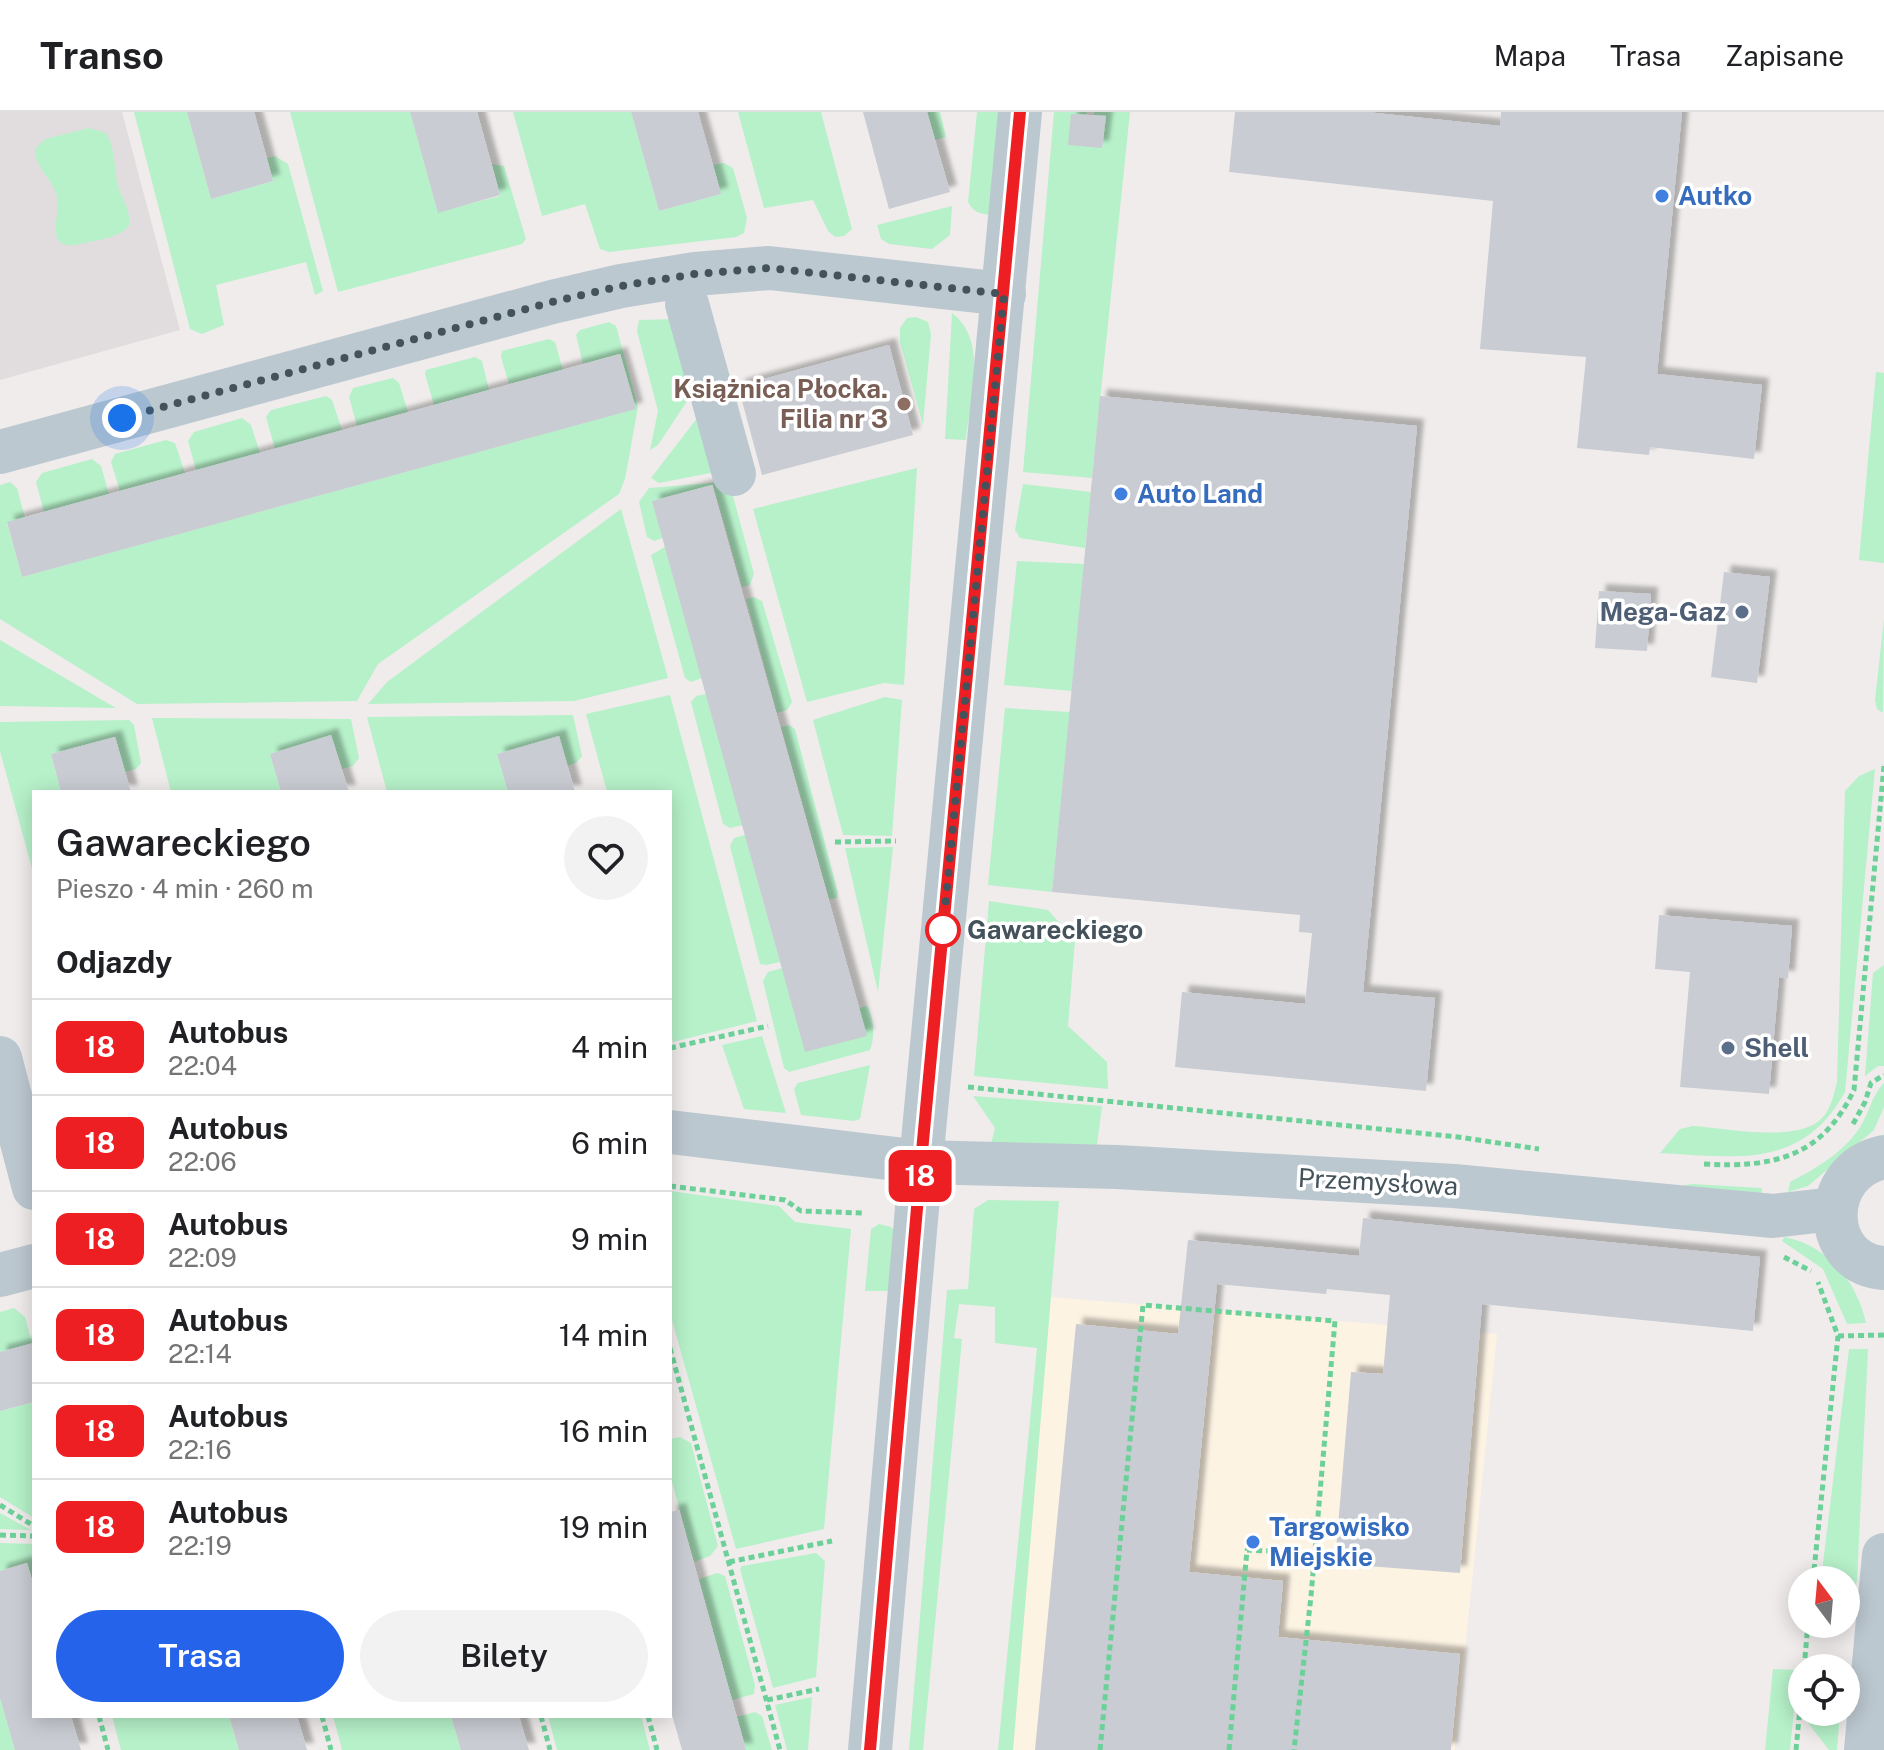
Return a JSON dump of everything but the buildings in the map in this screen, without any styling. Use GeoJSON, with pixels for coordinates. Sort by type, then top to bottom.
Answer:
{"type":"FeatureCollection","features":[{"type":"Feature","properties":{"kind":"street"},"geometry":{"type":"LineString","coordinates":[[870,1750],[921,1162],[1020,112]]}},
{"type":"Feature","properties":{"kind":"street"},"geometry":{"type":"LineString","coordinates":[[0,452],[552,302],[621,286],[695,274],[769,268],[1004,294]]}},
{"type":"Feature","properties":{"kind":"street"},"geometry":{"type":"LineString","coordinates":[[687,304],[734,474]]}},
{"type":"Feature","properties":{"kind":"street"},"geometry":{"type":"LineString","coordinates":[[0,1058],[32,1180]]}},
{"type":"Feature","properties":{"kind":"street","name":"Przemysłowa"},"geometry":{"type":"LineString","coordinates":[[672,1132],[921,1162],[1117,1167],[1454,1186],[1773,1216],[1834,1209]]}},
{"type":"Feature","properties":{"kind":"street"},"geometry":{"type":"LineString","coordinates":[[1884,1157],[1858,1166],[1841,1185],[1834,1209],[1838,1234],[1852,1255],[1874,1268],[1884,1268]]}},
{"type":"Feature","properties":{"kind":"street"},"geometry":{"type":"LineString","coordinates":[[0,1275],[32,1267]]}},
{"type":"Feature","properties":{"kind":"street"},"geometry":{"type":"LineString","coordinates":[[1866,1750],[1884,1555]]}},
{"type":"Feature","properties":{"kind":"path"},"geometry":{"type":"LineString","coordinates":[[1701,1164],[1730,1165],[1777,1160],[1807,1149],[1834,1125],[1854,1090],[1884,766]]}},
{"type":"Feature","properties":{"kind":"path"},"geometry":{"type":"LineString","coordinates":[[835,842],[896,841]]}},
{"type":"Feature","properties":{"kind":"path"},"geometry":{"type":"LineString","coordinates":[[672,1048],[768,1026]]}},
{"type":"Feature","properties":{"kind":"path"},"geometry":{"type":"LineString","coordinates":[[1849,1131],[1865,1102],[1871,1083],[1884,1075]]}},
{"type":"Feature","properties":{"kind":"path"},"geometry":{"type":"LineString","coordinates":[[959,1084],[1458,1137],[1542,1149]]}},
{"type":"Feature","properties":{"kind":"path"},"geometry":{"type":"LineString","coordinates":[[1777,1160],[1769,1249],[1816,1274],[1838,1336],[1814,1566]]}},
{"type":"Feature","properties":{"kind":"path"},"geometry":{"type":"LineString","coordinates":[[672,1186],[785,1200],[801,1211],[863,1213]]}},
{"type":"Feature","properties":{"kind":"path"},"geometry":{"type":"LineString","coordinates":[[1100,1750],[1143,1305],[1335,1321],[1294,1750]]}},
{"type":"Feature","properties":{"kind":"path"},"geometry":{"type":"LineString","coordinates":[[1838,1336],[1884,1335]]}},
{"type":"Feature","properties":{"kind":"path"},"geometry":{"type":"LineString","coordinates":[[672,1355],[780,1750]]}},
{"type":"Feature","properties":{"kind":"path"},"geometry":{"type":"LineString","coordinates":[[0,1505],[32,1525]]}},
{"type":"Feature","properties":{"kind":"path"},"geometry":{"type":"LineString","coordinates":[[0,1535],[32,1536]]}},
{"type":"Feature","properties":{"kind":"path"},"geometry":{"type":"LineString","coordinates":[[729,1562],[832,1541]]}},
{"type":"Feature","properties":{"kind":"path"},"geometry":{"type":"LineString","coordinates":[[1229,1750],[1247,1550],[1315,1553]]}},
{"type":"Feature","properties":{"kind":"path"},"geometry":{"type":"LineString","coordinates":[[767,1700],[819,1689]]}},
{"type":"Feature","properties":{"kind":"path"},"geometry":{"type":"LineString","coordinates":[[100,1718],[108,1750]]}},
{"type":"Feature","properties":{"kind":"path"},"geometry":{"type":"LineString","coordinates":[[323,1718],[331,1750]]}},
{"type":"Feature","properties":{"kind":"path"},"geometry":{"type":"LineString","coordinates":[[542,1718],[550,1750]]}},
{"type":"Feature","properties":{"kind":"path"},"geometry":{"type":"LineString","coordinates":[[649,1718],[657,1750]]}},
{"type":"Feature","properties":{"kind":"path"},"geometry":{"type":"LineString","coordinates":[[1796,1750],[1798,1726]]}},
{"type":"Feature","properties":{"kind":"shaded area"},"geometry":{"type":"Polygon","coordinates":[[[0,112],[122,112],[180,330],[0,380],[0,112]]]}},
{"type":"Feature","properties":{"kind":"shaded area","name":"Targowisko Miejskie"},"geometry":{"type":"Polygon","coordinates":[[[1051,1297],[1497,1334],[1455,1750],[1013,1750],[1051,1297]]]}},
{"type":"Feature","properties":{"kind":"green space"},"geometry":{"type":"Polygon","coordinates":[[[134,112],[187,112],[211,199],[273,181],[267,158],[275,156],[288,164],[323,291],[315,295],[306,262],[216,285],[224,325],[202,334],[190,329],[134,112]]]}},
{"type":"Feature","properties":{"kind":"green space"},"geometry":{"type":"Polygon","coordinates":[[[290,112],[410,112],[438,212],[500,196],[492,164],[504,166],[526,239],[522,244],[338,292],[290,112]]]}},
{"type":"Feature","properties":{"kind":"green space"},"geometry":{"type":"Polygon","coordinates":[[[513,112],[631,112],[659,211],[721,194],[713,165],[724,163],[733,168],[747,218],[744,233],[736,237],[609,252],[600,249],[585,204],[542,216],[513,112]]]}},
{"type":"Feature","properties":{"kind":"green space"},"geometry":{"type":"Polygon","coordinates":[[[738,112],[821,112],[852,229],[844,236],[835,237],[828,231],[813,200],[764,208],[738,112]]]}},
{"type":"Feature","properties":{"kind":"green space"},"geometry":{"type":"Polygon","coordinates":[[[927,112],[940,112],[946,137],[935,140],[927,112]]]}},
{"type":"Feature","properties":{"kind":"green space"},"geometry":{"type":"Polygon","coordinates":[[[977,112],[999,112],[991,215],[977,212],[968,202],[977,112]]]}},
{"type":"Feature","properties":{"kind":"green space"},"geometry":{"type":"Polygon","coordinates":[[[1054,112],[1086,112],[1102,148],[1105,117],[1094,115],[1094,112],[1130,112],[1092,478],[1023,472],[1054,112]]]}},
{"type":"Feature","properties":{"kind":"green space"},"geometry":{"type":"Polygon","coordinates":[[[89,128],[106,133],[109,140],[129,226],[105,239],[63,244],[56,232],[56,193],[37,162],[35,149],[45,139],[89,128]]]}},
{"type":"Feature","properties":{"kind":"green space"},"geometry":{"type":"Polygon","coordinates":[[[952,206],[950,235],[932,249],[889,244],[881,239],[877,225],[952,206]]]}},
{"type":"Feature","properties":{"kind":"green space"},"geometry":{"type":"Polygon","coordinates":[[[952,313],[963,325],[974,355],[966,440],[945,439],[952,313]]]}},
{"type":"Feature","properties":{"kind":"green space"},"geometry":{"type":"Polygon","coordinates":[[[916,317],[928,322],[931,334],[923,425],[900,342],[900,328],[907,318],[916,317]]]}},
{"type":"Feature","properties":{"kind":"green space"},"geometry":{"type":"Polygon","coordinates":[[[674,319],[697,386],[658,445],[650,450],[658,411],[637,331],[639,320],[674,319]]]}},
{"type":"Feature","properties":{"kind":"green space"},"geometry":{"type":"Polygon","coordinates":[[[609,322],[616,326],[638,407],[625,479],[619,494],[378,664],[357,701],[137,704],[0,619],[0,485],[10,482],[17,488],[25,518],[7,523],[22,577],[635,409],[620,354],[583,364],[576,335],[580,330],[609,322]]]}},
{"type":"Feature","properties":{"kind":"green space"},"geometry":{"type":"Polygon","coordinates":[[[549,339],[555,342],[563,370],[509,384],[502,351],[549,339]]]}},
{"type":"Feature","properties":{"kind":"green space"},"geometry":{"type":"Polygon","coordinates":[[[475,357],[482,361],[489,390],[434,405],[426,370],[475,357]]]}},
{"type":"Feature","properties":{"kind":"green space"},"geometry":{"type":"Polygon","coordinates":[[[1876,372],[1884,373],[1884,563],[1859,560],[1876,372]]]}},
{"type":"Feature","properties":{"kind":"green space"},"geometry":{"type":"Polygon","coordinates":[[[393,378],[399,383],[408,412],[357,426],[349,397],[353,388],[393,378]]]}},
{"type":"Feature","properties":{"kind":"green space"},"geometry":{"type":"Polygon","coordinates":[[[326,396],[332,400],[342,430],[275,449],[266,417],[271,410],[326,396]]]}},
{"type":"Feature","properties":{"kind":"green space"},"geometry":{"type":"Polygon","coordinates":[[[708,404],[726,470],[659,483],[651,478],[708,404]]]}},
{"type":"Feature","properties":{"kind":"green space"},"geometry":{"type":"Polygon","coordinates":[[[242,418],[251,425],[260,453],[196,470],[188,441],[194,432],[242,418]]]}},
{"type":"Feature","properties":{"kind":"green space"},"geometry":{"type":"Polygon","coordinates":[[[166,440],[175,443],[185,473],[120,491],[111,462],[115,454],[166,440]]]}},
{"type":"Feature","properties":{"kind":"green space"},"geometry":{"type":"Polygon","coordinates":[[[92,459],[101,466],[109,494],[44,512],[36,482],[42,473],[92,459]]]}},
{"type":"Feature","properties":{"kind":"green space"},"geometry":{"type":"Polygon","coordinates":[[[917,468],[904,685],[884,683],[807,702],[753,509],[917,468]]]}},
{"type":"Feature","properties":{"kind":"green space"},"geometry":{"type":"Polygon","coordinates":[[[723,482],[730,485],[754,574],[750,585],[742,587],[713,485],[653,501],[663,538],[654,541],[647,537],[639,502],[649,488],[723,482]]]}},
{"type":"Feature","properties":{"kind":"green space"},"geometry":{"type":"Polygon","coordinates":[[[1023,484],[1091,492],[1085,548],[1020,538],[1015,530],[1023,484]]]}},
{"type":"Feature","properties":{"kind":"green space"},"geometry":{"type":"Polygon","coordinates":[[[621,509],[668,678],[574,701],[368,704],[387,682],[621,509]]]}},
{"type":"Feature","properties":{"kind":"green space"},"geometry":{"type":"Polygon","coordinates":[[[665,547],[702,678],[691,682],[685,678],[651,555],[665,547]]]}},
{"type":"Feature","properties":{"kind":"green space"},"geometry":{"type":"Polygon","coordinates":[[[1017,561],[1084,564],[1072,691],[1004,685],[1017,561]]]}},
{"type":"Feature","properties":{"kind":"green space"},"geometry":{"type":"Polygon","coordinates":[[[754,597],[762,601],[792,702],[787,710],[777,713],[746,599],[754,597]]]}},
{"type":"Feature","properties":{"kind":"green space"},"geometry":{"type":"Polygon","coordinates":[[[1884,619],[1883,713],[1877,709],[1875,700],[1884,619]]]}},
{"type":"Feature","properties":{"kind":"green space"},"geometry":{"type":"Polygon","coordinates":[[[0,640],[116,708],[0,706],[0,640]]]}},
{"type":"Feature","properties":{"kind":"green space"},"geometry":{"type":"Polygon","coordinates":[[[706,694],[743,825],[730,828],[723,824],[691,702],[696,696],[706,694]]]}},
{"type":"Feature","properties":{"kind":"green space"},"geometry":{"type":"Polygon","coordinates":[[[670,695],[757,1021],[673,1042],[672,790],[606,790],[586,714],[670,695]]]}},
{"type":"Feature","properties":{"kind":"green space"},"geometry":{"type":"Polygon","coordinates":[[[885,697],[902,700],[892,836],[843,835],[813,720],[885,697]]]}},
{"type":"Feature","properties":{"kind":"green space"},"geometry":{"type":"Polygon","coordinates":[[[1005,708],[1070,712],[1052,892],[988,885],[1005,708]]]}},
{"type":"Feature","properties":{"kind":"green space"},"geometry":{"type":"Polygon","coordinates":[[[573,715],[582,756],[576,763],[567,766],[559,737],[497,754],[507,790],[386,790],[367,717],[573,715]]]}},
{"type":"Feature","properties":{"kind":"green space"},"geometry":{"type":"Polygon","coordinates":[[[152,718],[351,719],[359,758],[353,766],[342,769],[331,736],[270,754],[280,790],[170,790],[152,718]]]}},
{"type":"Feature","properties":{"kind":"green space"},"geometry":{"type":"Polygon","coordinates":[[[129,720],[134,725],[141,763],[136,769],[125,772],[115,737],[51,754],[60,790],[32,790],[32,869],[0,751],[0,722],[129,720]]]}},
{"type":"Feature","properties":{"kind":"green space"},"geometry":{"type":"Polygon","coordinates":[[[789,725],[795,729],[837,898],[829,899],[781,727],[789,725]]]}},
{"type":"Feature","properties":{"kind":"green space"},"geometry":{"type":"Polygon","coordinates":[[[1875,769],[1845,1092],[1828,1117],[1809,1135],[1788,1147],[1741,1156],[1660,1153],[1680,1129],[1693,1126],[1761,1132],[1797,1130],[1812,1125],[1828,1109],[1837,1082],[1845,791],[1859,776],[1875,769]]]}},
{"type":"Feature","properties":{"kind":"green space"},"geometry":{"type":"Polygon","coordinates":[[[745,835],[780,962],[760,964],[730,846],[734,838],[745,835]]]}},
{"type":"Feature","properties":{"kind":"green space"},"geometry":{"type":"Polygon","coordinates":[[[893,847],[878,992],[845,848],[893,847]]]}},
{"type":"Feature","properties":{"kind":"green space"},"geometry":{"type":"Polygon","coordinates":[[[989,901],[1048,910],[1075,940],[1068,1026],[1107,1062],[1108,1089],[974,1076],[989,901]]]}},
{"type":"Feature","properties":{"kind":"green space"},"geometry":{"type":"Polygon","coordinates":[[[1884,965],[1884,1066],[1878,1066],[1865,1076],[1873,973],[1884,965]]]}},
{"type":"Feature","properties":{"kind":"green space"},"geometry":{"type":"Polygon","coordinates":[[[782,968],[859,1008],[867,1006],[873,1028],[870,1050],[789,1072],[784,1068],[763,981],[768,972],[782,968]]]}},
{"type":"Feature","properties":{"kind":"green space"},"geometry":{"type":"Polygon","coordinates":[[[762,1036],[786,1113],[744,1109],[722,1045],[762,1036]]]}},
{"type":"Feature","properties":{"kind":"green space"},"geometry":{"type":"Polygon","coordinates":[[[870,1065],[860,1119],[854,1121],[801,1115],[794,1089],[798,1083],[870,1065]]]}},
{"type":"Feature","properties":{"kind":"green space"},"geometry":{"type":"Polygon","coordinates":[[[1884,1083],[1884,1107],[1874,1130],[1808,1186],[1788,1192],[1790,1182],[1840,1150],[1857,1132],[1884,1083]]]}},
{"type":"Feature","properties":{"kind":"green space"},"geometry":{"type":"Polygon","coordinates":[[[973,1096],[1102,1106],[1097,1145],[991,1144],[995,1128],[973,1096]]]}},
{"type":"Feature","properties":{"kind":"green space"},"geometry":{"type":"Polygon","coordinates":[[[1692,1184],[1762,1188],[1761,1197],[1673,1187],[1692,1184]]]}},
{"type":"Feature","properties":{"kind":"green space"},"geometry":{"type":"Polygon","coordinates":[[[672,1191],[779,1206],[795,1222],[851,1229],[824,1529],[736,1549],[672,1320],[672,1191]]]}},
{"type":"Feature","properties":{"kind":"green space"},"geometry":{"type":"Polygon","coordinates":[[[988,1200],[1059,1201],[1013,1750],[998,1750],[1037,1348],[995,1343],[995,1307],[959,1304],[954,1338],[962,1339],[923,1750],[909,1750],[947,1290],[968,1289],[974,1209],[988,1200]]]}},
{"type":"Feature","properties":{"kind":"green space"},"geometry":{"type":"Polygon","coordinates":[[[879,1224],[891,1227],[896,1233],[891,1291],[865,1291],[871,1229],[879,1224]]]}},
{"type":"Feature","properties":{"kind":"green space"},"geometry":{"type":"Polygon","coordinates":[[[1784,1237],[1814,1248],[1838,1267],[1855,1293],[1866,1323],[1847,1324],[1823,1269],[1782,1241],[1784,1237]]]}},
{"type":"Feature","properties":{"kind":"green space"},"geometry":{"type":"Polygon","coordinates":[[[14,1308],[25,1317],[32,1343],[0,1352],[0,1312],[14,1308]]]}},
{"type":"Feature","properties":{"kind":"green space"},"geometry":{"type":"Polygon","coordinates":[[[1849,1349],[1868,1349],[1858,1566],[1823,1566],[1849,1349]]]}},
{"type":"Feature","properties":{"kind":"green space"},"geometry":{"type":"Polygon","coordinates":[[[32,1403],[32,1517],[0,1497],[0,1411],[32,1403]]]}},
{"type":"Feature","properties":{"kind":"green space"},"geometry":{"type":"Polygon","coordinates":[[[680,1437],[691,1443],[718,1546],[710,1556],[694,1562],[672,1482],[672,1439],[680,1437]]]}},
{"type":"Feature","properties":{"kind":"green space"},"geometry":{"type":"Polygon","coordinates":[[[0,1513],[31,1530],[0,1529],[0,1513]]]}},
{"type":"Feature","properties":{"kind":"green space"},"geometry":{"type":"Polygon","coordinates":[[[0,1543],[32,1544],[32,1578],[27,1563],[0,1571],[0,1543]]]}},
{"type":"Feature","properties":{"kind":"green space"},"geometry":{"type":"Polygon","coordinates":[[[816,1553],[825,1561],[816,1677],[773,1688],[740,1569],[742,1566],[816,1553]]]}},
{"type":"Feature","properties":{"kind":"green space"},"geometry":{"type":"Polygon","coordinates":[[[717,1573],[725,1576],[755,1685],[754,1694],[732,1700],[699,1579],[717,1573]]]}},
{"type":"Feature","properties":{"kind":"green space"},"geometry":{"type":"Polygon","coordinates":[[[1773,1669],[1788,1670],[1788,1726],[1792,1726],[1790,1750],[1765,1750],[1773,1669]]]}},
{"type":"Feature","properties":{"kind":"green space"},"geometry":{"type":"Polygon","coordinates":[[[812,1697],[808,1750],[787,1750],[775,1705],[812,1697]]]}},
{"type":"Feature","properties":{"kind":"green space"},"geometry":{"type":"Polygon","coordinates":[[[0,1698],[15,1750],[0,1750],[0,1698]]]}},
{"type":"Feature","properties":{"kind":"green space"},"geometry":{"type":"Polygon","coordinates":[[[755,1712],[762,1716],[772,1750],[746,1750],[737,1717],[755,1712]]]}},
{"type":"Feature","properties":{"kind":"green space"},"geometry":{"type":"Polygon","coordinates":[[[113,1718],[230,1718],[239,1750],[121,1750],[113,1718]]]}},
{"type":"Feature","properties":{"kind":"green space"},"geometry":{"type":"Polygon","coordinates":[[[334,1718],[452,1718],[461,1750],[342,1750],[334,1718]]]}},
{"type":"Feature","properties":{"kind":"green space"},"geometry":{"type":"Polygon","coordinates":[[[549,1718],[642,1718],[650,1750],[557,1750],[549,1718]]]}},
{"type":"Feature","properties":{"kind":"green space"},"geometry":{"type":"Polygon","coordinates":[[[1810,1726],[1839,1726],[1837,1750],[1829,1750],[1810,1726]]]}},
{"type":"Feature","properties":{"kind":"bus line","name":"18"},"geometry":{"type":"LineString","coordinates":[[870,1750],[921,1162],[1020,112]]}},
{"type":"Feature","properties":{"kind":"place","name":"Autko"},"geometry":{"type":"Point","coordinates":[1662,196]}},
{"type":"Feature","properties":{"kind":"place","name":"Książnica Płocka. Filia nr 3"},"geometry":{"type":"Point","coordinates":[904,404]}},
{"type":"Feature","properties":{"kind":"place","name":"Auto Land"},"geometry":{"type":"Point","coordinates":[1121,494]}},
{"type":"Feature","properties":{"kind":"place","name":"Mega-Gaz"},"geometry":{"type":"Point","coordinates":[1742,612]}},
{"type":"Feature","properties":{"kind":"place","name":"Gawareckiego"},"geometry":{"type":"Point","coordinates":[943,930]}},
{"type":"Feature","properties":{"kind":"place","name":"Shell"},"geometry":{"type":"Point","coordinates":[1728,1048]}},
{"type":"Feature","properties":{"kind":"place","name":"Targowisko Miejskie"},"geometry":{"type":"Point","coordinates":[1253,1542]}},
{"type":"Feature","properties":{"kind":"route"},"geometry":{"type":"LineString","coordinates":[[122,418],[552,302],[621,286],[695,274],[769,268],[1004,294],[943,930]]}}]}
